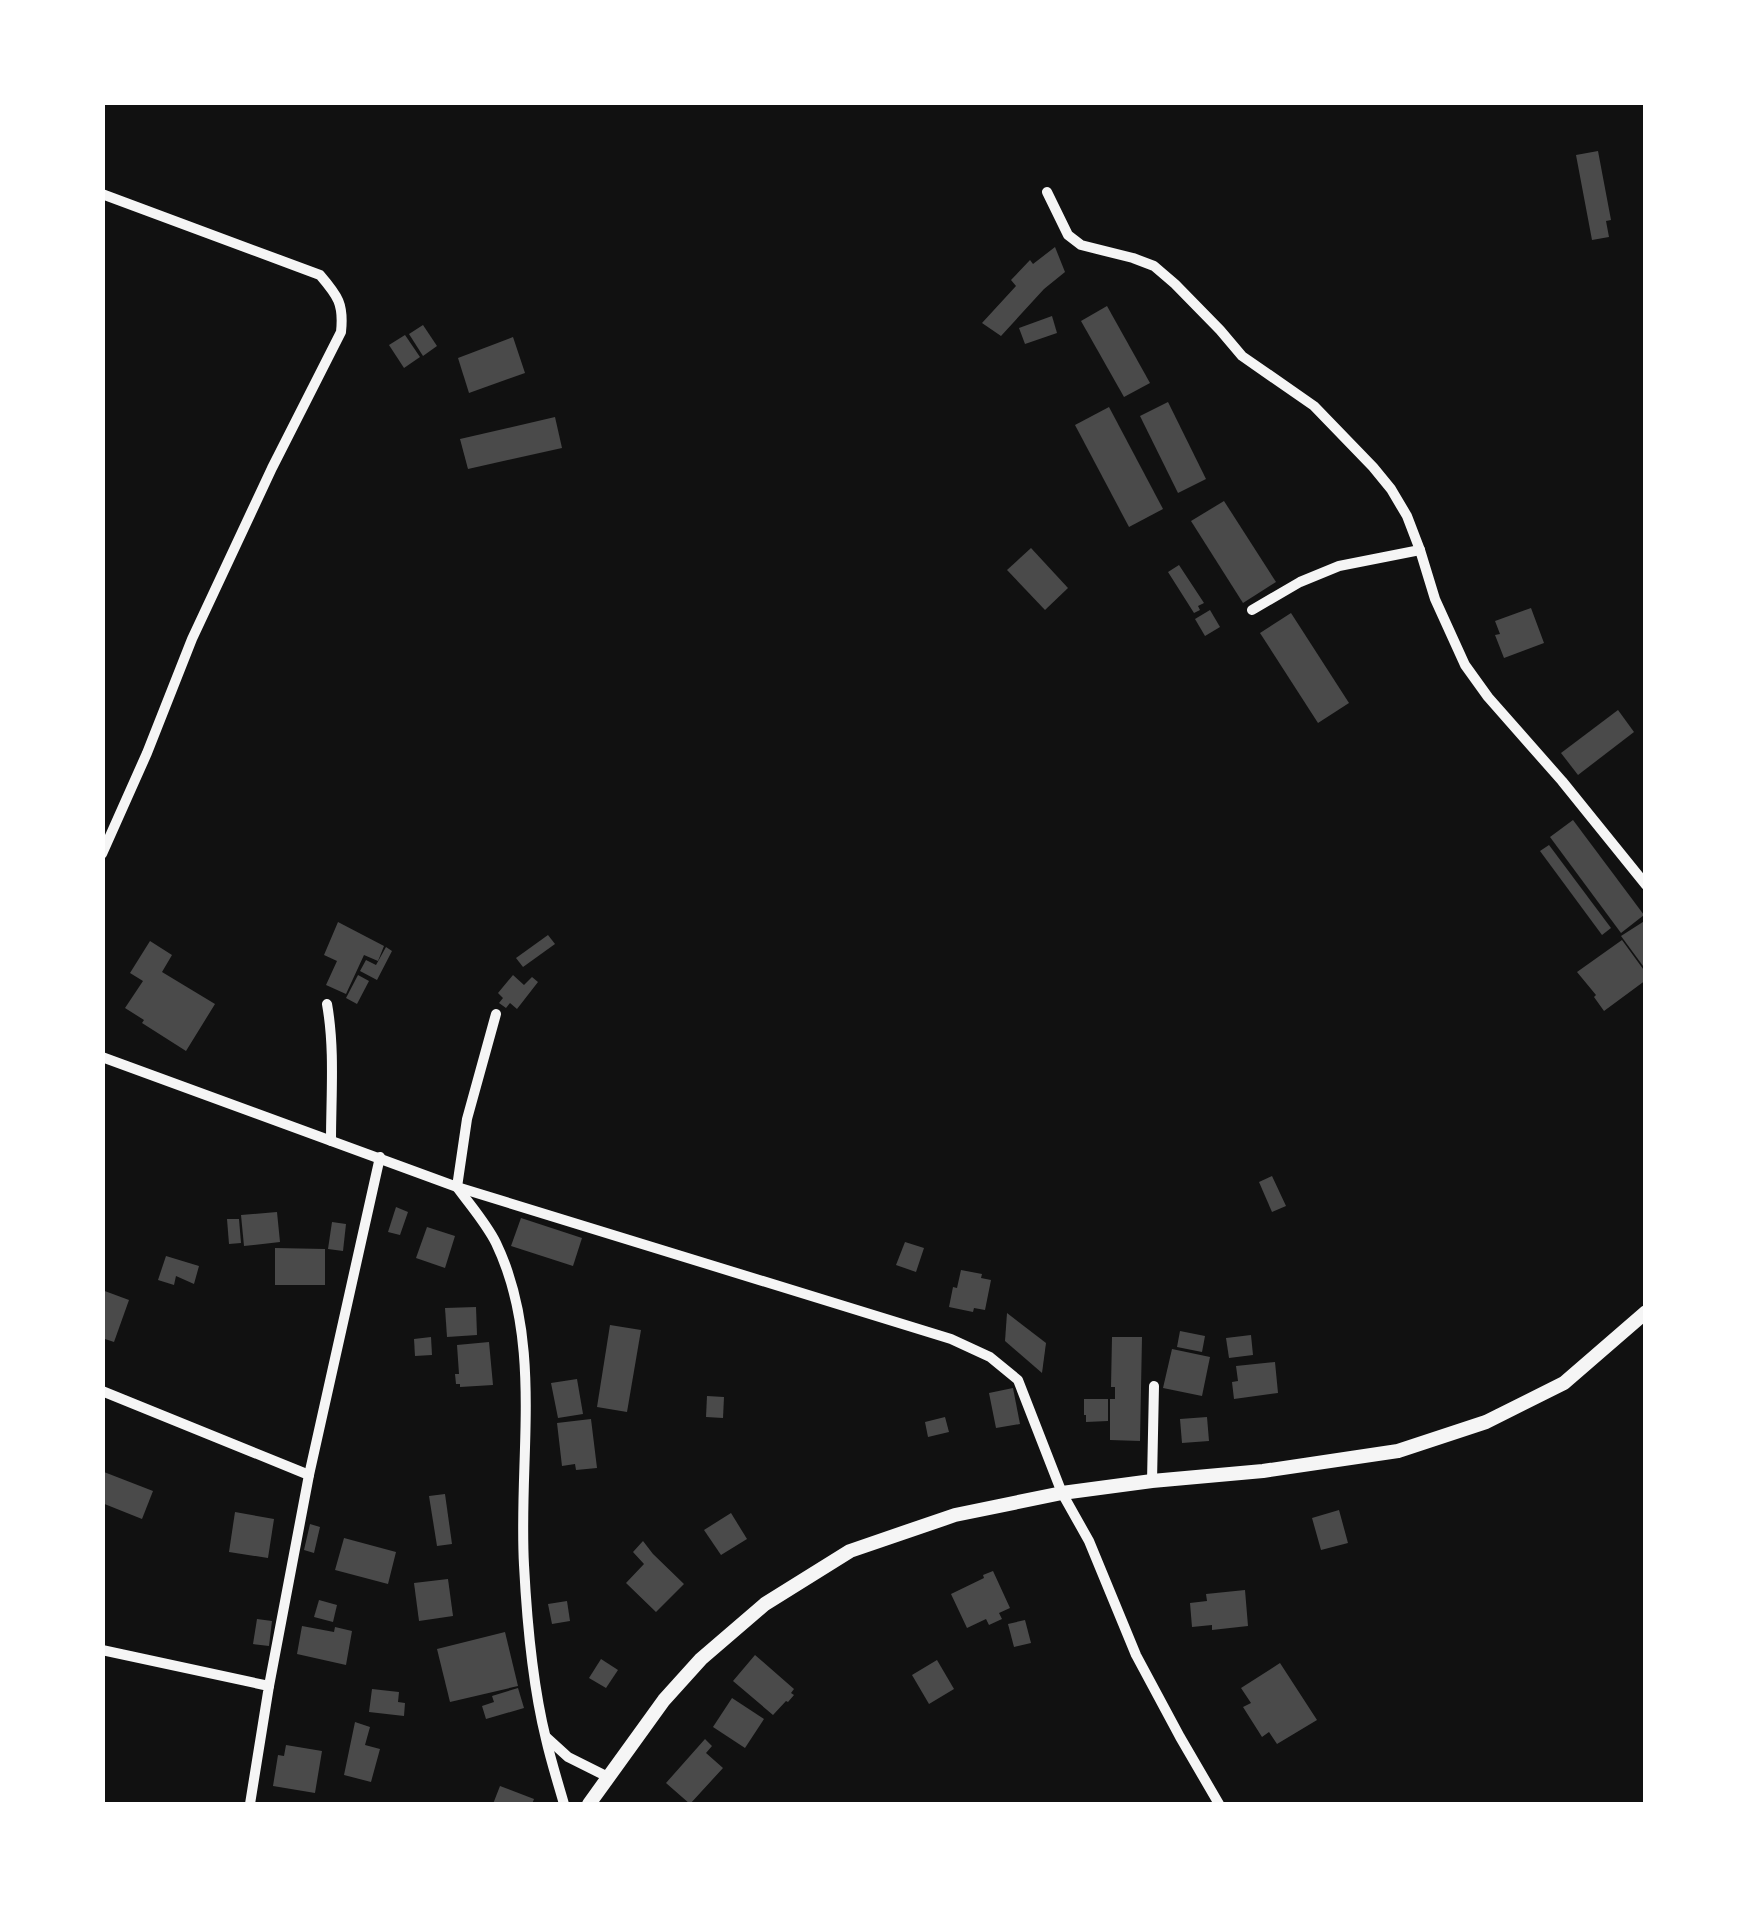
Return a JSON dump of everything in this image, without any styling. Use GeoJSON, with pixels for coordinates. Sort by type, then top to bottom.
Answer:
{"type":"FeatureCollection","features":[{"type":"Feature","properties":{"kind":"main road"},"geometry":{"type":"LineString","coordinates":[[589,1804],[664,1700],[701,1659],[765,1604],[850,1551],[956,1515],[1062,1493],[1263,1472],[1398,1452],[1486,1422],[1564,1383],[1646,1312]]}},
{"type":"Feature","properties":{"kind":"street"},"geometry":{"type":"LineString","coordinates":[[1046,192],[1068,236],[1080,245],[1154,266],[1242,356],[1314,406],[1360,452],[1392,490],[1407,516],[1436,599],[1465,665],[1646,884]]}},
{"type":"Feature","properties":{"kind":"street"},"geometry":{"type":"LineString","coordinates":[[102,194],[320,275],[336,292],[343,311],[341,332],[200,622],[102,854]]}},
{"type":"Feature","properties":{"kind":"street"},"geometry":{"type":"LineString","coordinates":[[1252,610],[1300,582],[1339,566],[1420,550]]}},
{"type":"Feature","properties":{"kind":"street"},"geometry":{"type":"LineString","coordinates":[[326,1004],[332,1055],[330,1141]]}},
{"type":"Feature","properties":{"kind":"street"},"geometry":{"type":"LineString","coordinates":[[496,1014],[467,1120],[457,1187],[495,1240],[518,1311],[526,1405],[523,1561],[528,1630],[545,1736],[564,1804]]}},
{"type":"Feature","properties":{"kind":"street"},"geometry":{"type":"LineString","coordinates":[[102,1057],[457,1187],[952,1339],[990,1357],[1018,1380],[1062,1493],[1089,1541],[1136,1655],[1220,1804]]}},
{"type":"Feature","properties":{"kind":"street"},"geometry":{"type":"LineString","coordinates":[[250,1804],[310,1475],[380,1158]]}},
{"type":"Feature","properties":{"kind":"street"},"geometry":{"type":"LineString","coordinates":[[1152,1481],[1154,1386]]}},
{"type":"Feature","properties":{"kind":"street"},"geometry":{"type":"LineString","coordinates":[[102,1391],[310,1475]]}},
{"type":"Feature","properties":{"kind":"street"},"geometry":{"type":"LineString","coordinates":[[102,1650],[269,1686]]}},
{"type":"Feature","properties":{"kind":"street"},"geometry":{"type":"LineString","coordinates":[[545,1736],[568,1757],[608,1777]]}},
{"type":"Feature","properties":{"kind":"building"},"geometry":{"type":"Polygon","coordinates":[[[1598,151],[1611,220],[1606,221],[1609,237],[1592,240],[1576,155],[1598,151]]]}},
{"type":"Feature","properties":{"kind":"building"},"geometry":{"type":"Polygon","coordinates":[[[1055,247],[1065,272],[1001,336],[982,323],[1016,286],[1011,280],[1030,260],[1033,264],[1055,247]]]}},
{"type":"Feature","properties":{"kind":"building"},"geometry":{"type":"Polygon","coordinates":[[[1107,306],[1150,383],[1124,397],[1081,321],[1107,306]]]}},
{"type":"Feature","properties":{"kind":"building"},"geometry":{"type":"Polygon","coordinates":[[[1052,316],[1057,333],[1025,344],[1019,328],[1052,316]]]}},
{"type":"Feature","properties":{"kind":"building"},"geometry":{"type":"Polygon","coordinates":[[[423,325],[437,346],[423,356],[409,334],[423,325]]]}},
{"type":"Feature","properties":{"kind":"building"},"geometry":{"type":"Polygon","coordinates":[[[405,335],[420,357],[404,368],[389,345],[405,335]]]}},
{"type":"Feature","properties":{"kind":"building"},"geometry":{"type":"Polygon","coordinates":[[[513,337],[525,373],[469,393],[458,358],[513,337]]]}},
{"type":"Feature","properties":{"kind":"building"},"geometry":{"type":"Polygon","coordinates":[[[1168,402],[1206,479],[1178,493],[1140,416],[1168,402]]]}},
{"type":"Feature","properties":{"kind":"building"},"geometry":{"type":"Polygon","coordinates":[[[1109,407],[1163,509],[1129,527],[1075,425],[1109,407]]]}},
{"type":"Feature","properties":{"kind":"building"},"geometry":{"type":"Polygon","coordinates":[[[555,417],[562,448],[468,469],[460,439],[555,417]]]}},
{"type":"Feature","properties":{"kind":"building"},"geometry":{"type":"Polygon","coordinates":[[[1224,501],[1276,582],[1243,603],[1191,521],[1224,501]]]}},
{"type":"Feature","properties":{"kind":"building"},"geometry":{"type":"Polygon","coordinates":[[[1031,548],[1068,588],[1045,610],[1007,570],[1031,548]]]}},
{"type":"Feature","properties":{"kind":"building"},"geometry":{"type":"Polygon","coordinates":[[[1179,565],[1204,603],[1194,613],[1168,572],[1179,565]]]}},
{"type":"Feature","properties":{"kind":"building"},"geometry":{"type":"Polygon","coordinates":[[[1531,608],[1544,643],[1504,658],[1495,635],[1500,634],[1495,621],[1531,608]]]}},
{"type":"Feature","properties":{"kind":"building"},"geometry":{"type":"Polygon","coordinates":[[[1210,610],[1220,627],[1205,636],[1195,619],[1210,610]]]}},
{"type":"Feature","properties":{"kind":"building"},"geometry":{"type":"Polygon","coordinates":[[[1291,613],[1349,703],[1318,723],[1260,633],[1291,613]]]}},
{"type":"Feature","properties":{"kind":"building"},"geometry":{"type":"Polygon","coordinates":[[[1618,710],[1634,732],[1578,775],[1561,753],[1618,710]]]}},
{"type":"Feature","properties":{"kind":"building"},"geometry":{"type":"Polygon","coordinates":[[[1573,820],[1644,915],[1621,933],[1550,837],[1573,820]]]}},
{"type":"Feature","properties":{"kind":"building"},"geometry":{"type":"Polygon","coordinates":[[[1549,845],[1611,928],[1602,935],[1540,851],[1549,845]]]}},
{"type":"Feature","properties":{"kind":"building"},"geometry":{"type":"Polygon","coordinates":[[[1646,920],[1646,970],[1621,936],[1646,920]]]}},
{"type":"Feature","properties":{"kind":"building"},"geometry":{"type":"Polygon","coordinates":[[[338,922],[384,946],[378,961],[364,955],[346,994],[326,985],[337,961],[324,955],[338,922]]]}},
{"type":"Feature","properties":{"kind":"building"},"geometry":{"type":"Polygon","coordinates":[[[548,935],[555,944],[523,967],[516,958],[548,935]]]}},
{"type":"Feature","properties":{"kind":"building"},"geometry":{"type":"Polygon","coordinates":[[[1622,940],[1646,973],[1646,980],[1604,1011],[1577,972],[1622,940]]]}},
{"type":"Feature","properties":{"kind":"building"},"geometry":{"type":"Polygon","coordinates":[[[150,941],[172,955],[162,972],[215,1004],[186,1051],[125,1008],[143,981],[130,973],[150,941]]]}},
{"type":"Feature","properties":{"kind":"building"},"geometry":{"type":"Polygon","coordinates":[[[386,947],[392,951],[377,980],[360,971],[366,960],[376,965],[386,947]]]}},
{"type":"Feature","properties":{"kind":"building"},"geometry":{"type":"Polygon","coordinates":[[[358,975],[369,981],[357,1004],[346,998],[358,975]]]}},
{"type":"Feature","properties":{"kind":"building"},"geometry":{"type":"Polygon","coordinates":[[[513,975],[524,985],[532,977],[538,982],[517,1009],[510,1003],[506,1008],[499,1003],[503,998],[498,993],[513,975]]]}},
{"type":"Feature","properties":{"kind":"building"},"geometry":{"type":"Polygon","coordinates":[[[1272,1176],[1286,1206],[1272,1212],[1259,1182],[1272,1176]]]}},
{"type":"Feature","properties":{"kind":"building"},"geometry":{"type":"Polygon","coordinates":[[[396,1207],[408,1212],[400,1235],[388,1232],[396,1207]]]}},
{"type":"Feature","properties":{"kind":"building"},"geometry":{"type":"Polygon","coordinates":[[[277,1212],[280,1242],[244,1246],[241,1215],[277,1212]]]}},
{"type":"Feature","properties":{"kind":"building"},"geometry":{"type":"Polygon","coordinates":[[[521,1218],[582,1238],[573,1266],[511,1246],[521,1218]]]}},
{"type":"Feature","properties":{"kind":"building"},"geometry":{"type":"Polygon","coordinates":[[[227,1219],[239,1219],[241,1243],[229,1244],[227,1219]]]}},
{"type":"Feature","properties":{"kind":"building"},"geometry":{"type":"Polygon","coordinates":[[[332,1222],[346,1224],[343,1251],[328,1249],[332,1222]]]}},
{"type":"Feature","properties":{"kind":"building"},"geometry":{"type":"Polygon","coordinates":[[[427,1227],[455,1236],[445,1268],[416,1258],[427,1227]]]}},
{"type":"Feature","properties":{"kind":"building"},"geometry":{"type":"Polygon","coordinates":[[[905,1242],[924,1248],[916,1272],[896,1265],[905,1242]]]}},
{"type":"Feature","properties":{"kind":"building"},"geometry":{"type":"Polygon","coordinates":[[[275,1248],[325,1249],[325,1285],[275,1285],[275,1248]]]}},
{"type":"Feature","properties":{"kind":"building"},"geometry":{"type":"Polygon","coordinates":[[[166,1256],[199,1266],[194,1284],[176,1276],[174,1285],[158,1280],[166,1256]]]}},
{"type":"Feature","properties":{"kind":"building"},"geometry":{"type":"Polygon","coordinates":[[[961,1270],[991,1280],[985,1310],[949,1307],[961,1270]]]}},
{"type":"Feature","properties":{"kind":"building"},"geometry":{"type":"Polygon","coordinates":[[[102,1290],[129,1300],[114,1342],[102,1338],[102,1290]]]}},
{"type":"Feature","properties":{"kind":"building"},"geometry":{"type":"Polygon","coordinates":[[[476,1307],[477,1335],[447,1337],[445,1308],[476,1307]]]}},
{"type":"Feature","properties":{"kind":"building"},"geometry":{"type":"Polygon","coordinates":[[[1007,1313],[1046,1343],[1042,1373],[1005,1341],[1007,1313]]]}},
{"type":"Feature","properties":{"kind":"building"},"geometry":{"type":"Polygon","coordinates":[[[610,1325],[641,1330],[627,1412],[597,1407],[610,1325]]]}},
{"type":"Feature","properties":{"kind":"building"},"geometry":{"type":"Polygon","coordinates":[[[1180,1331],[1205,1336],[1202,1352],[1177,1347],[1180,1331]]]}},
{"type":"Feature","properties":{"kind":"building"},"geometry":{"type":"Polygon","coordinates":[[[1251,1335],[1253,1355],[1229,1358],[1226,1338],[1251,1335]]]}},
{"type":"Feature","properties":{"kind":"building"},"geometry":{"type":"Polygon","coordinates":[[[431,1337],[432,1355],[415,1356],[414,1339],[431,1337]]]}},
{"type":"Feature","properties":{"kind":"building"},"geometry":{"type":"Polygon","coordinates":[[[1112,1337],[1142,1337],[1140,1441],[1110,1440],[1110,1399],[1115,1399],[1115,1387],[1111,1387],[1112,1337]]]}},
{"type":"Feature","properties":{"kind":"building"},"geometry":{"type":"Polygon","coordinates":[[[489,1342],[493,1385],[460,1387],[455,1374],[459,1374],[457,1345],[489,1342]]]}},
{"type":"Feature","properties":{"kind":"building"},"geometry":{"type":"Polygon","coordinates":[[[1172,1349],[1210,1357],[1202,1396],[1163,1388],[1172,1349]]]}},
{"type":"Feature","properties":{"kind":"building"},"geometry":{"type":"Polygon","coordinates":[[[1275,1362],[1278,1393],[1234,1399],[1232,1382],[1238,1381],[1236,1366],[1275,1362]]]}},
{"type":"Feature","properties":{"kind":"building"},"geometry":{"type":"Polygon","coordinates":[[[577,1379],[583,1414],[558,1418],[551,1383],[577,1379]]]}},
{"type":"Feature","properties":{"kind":"building"},"geometry":{"type":"Polygon","coordinates":[[[1013,1388],[1020,1424],[996,1428],[989,1393],[1013,1388]]]}},
{"type":"Feature","properties":{"kind":"building"},"geometry":{"type":"Polygon","coordinates":[[[707,1396],[724,1397],[723,1418],[706,1417],[707,1396]]]}},
{"type":"Feature","properties":{"kind":"building"},"geometry":{"type":"Polygon","coordinates":[[[1084,1399],[1108,1399],[1108,1421],[1086,1422],[1084,1399]]]}},
{"type":"Feature","properties":{"kind":"building"},"geometry":{"type":"Polygon","coordinates":[[[945,1417],[949,1432],[928,1437],[925,1422],[945,1417]]]}},
{"type":"Feature","properties":{"kind":"building"},"geometry":{"type":"Polygon","coordinates":[[[1207,1417],[1209,1441],[1182,1443],[1180,1419],[1207,1417]]]}},
{"type":"Feature","properties":{"kind":"building"},"geometry":{"type":"Polygon","coordinates":[[[591,1419],[597,1468],[576,1470],[575,1464],[562,1466],[557,1423],[591,1419]]]}},
{"type":"Feature","properties":{"kind":"building"},"geometry":{"type":"Polygon","coordinates":[[[104,1472],[153,1491],[142,1519],[102,1503],[104,1472]]]}},
{"type":"Feature","properties":{"kind":"building"},"geometry":{"type":"Polygon","coordinates":[[[445,1494],[452,1544],[437,1546],[429,1496],[445,1494]]]}},
{"type":"Feature","properties":{"kind":"building"},"geometry":{"type":"Polygon","coordinates":[[[1339,1510],[1348,1543],[1321,1550],[1312,1518],[1339,1510]]]}},
{"type":"Feature","properties":{"kind":"building"},"geometry":{"type":"Polygon","coordinates":[[[235,1512],[274,1519],[268,1558],[229,1552],[235,1512]]]}},
{"type":"Feature","properties":{"kind":"building"},"geometry":{"type":"Polygon","coordinates":[[[731,1513],[747,1539],[721,1555],[704,1530],[731,1513]]]}},
{"type":"Feature","properties":{"kind":"building"},"geometry":{"type":"Polygon","coordinates":[[[310,1524],[320,1527],[314,1553],[304,1550],[310,1524]]]}},
{"type":"Feature","properties":{"kind":"building"},"geometry":{"type":"Polygon","coordinates":[[[344,1538],[396,1552],[388,1584],[335,1570],[344,1538]]]}},
{"type":"Feature","properties":{"kind":"building"},"geometry":{"type":"Polygon","coordinates":[[[643,1541],[684,1584],[656,1612],[626,1583],[644,1564],[633,1552],[643,1541]]]}},
{"type":"Feature","properties":{"kind":"building"},"geometry":{"type":"Polygon","coordinates":[[[993,1571],[1010,1608],[999,1613],[1002,1619],[989,1625],[986,1619],[967,1628],[951,1594],[993,1571]]]}},
{"type":"Feature","properties":{"kind":"building"},"geometry":{"type":"Polygon","coordinates":[[[448,1579],[453,1616],[419,1621],[414,1583],[448,1579]]]}},
{"type":"Feature","properties":{"kind":"building"},"geometry":{"type":"Polygon","coordinates":[[[1245,1590],[1248,1626],[1212,1630],[1212,1625],[1192,1627],[1190,1603],[1207,1601],[1206,1594],[1245,1590]]]}},
{"type":"Feature","properties":{"kind":"building"},"geometry":{"type":"Polygon","coordinates":[[[319,1600],[337,1605],[333,1622],[314,1617],[319,1600]]]}},
{"type":"Feature","properties":{"kind":"building"},"geometry":{"type":"Polygon","coordinates":[[[567,1601],[570,1621],[552,1624],[548,1604],[567,1601]]]}},
{"type":"Feature","properties":{"kind":"building"},"geometry":{"type":"Polygon","coordinates":[[[257,1619],[272,1621],[269,1646],[253,1644],[257,1619]]]}},
{"type":"Feature","properties":{"kind":"building"},"geometry":{"type":"Polygon","coordinates":[[[1025,1620],[1031,1643],[1014,1647],[1008,1624],[1025,1620]]]}},
{"type":"Feature","properties":{"kind":"building"},"geometry":{"type":"Polygon","coordinates":[[[302,1626],[352,1631],[346,1665],[297,1654],[302,1626]]]}},
{"type":"Feature","properties":{"kind":"building"},"geometry":{"type":"Polygon","coordinates":[[[505,1632],[518,1686],[450,1702],[437,1649],[505,1632]]]}},
{"type":"Feature","properties":{"kind":"building"},"geometry":{"type":"Polygon","coordinates":[[[755,1655],[794,1689],[794,1695],[773,1715],[733,1681],[755,1655]]]}},
{"type":"Feature","properties":{"kind":"building"},"geometry":{"type":"Polygon","coordinates":[[[601,1659],[618,1670],[606,1688],[589,1678],[601,1659]]]}},
{"type":"Feature","properties":{"kind":"building"},"geometry":{"type":"Polygon","coordinates":[[[937,1660],[954,1689],[929,1704],[912,1675],[937,1660]]]}},
{"type":"Feature","properties":{"kind":"building"},"geometry":{"type":"Polygon","coordinates":[[[1280,1663],[1317,1720],[1277,1744],[1269,1732],[1262,1737],[1243,1707],[1251,1703],[1241,1688],[1280,1663]]]}},
{"type":"Feature","properties":{"kind":"building"},"geometry":{"type":"Polygon","coordinates":[[[518,1688],[524,1708],[486,1719],[482,1706],[494,1702],[492,1696],[518,1688]]]}},
{"type":"Feature","properties":{"kind":"building"},"geometry":{"type":"Polygon","coordinates":[[[372,1689],[399,1692],[398,1702],[405,1703],[404,1716],[369,1712],[372,1689]]]}},
{"type":"Feature","properties":{"kind":"building"},"geometry":{"type":"Polygon","coordinates":[[[732,1698],[764,1719],[745,1748],[713,1727],[732,1698]]]}},
{"type":"Feature","properties":{"kind":"building"},"geometry":{"type":"Polygon","coordinates":[[[355,1722],[370,1727],[365,1745],[380,1749],[371,1782],[344,1775],[355,1722]]]}},
{"type":"Feature","properties":{"kind":"building"},"geometry":{"type":"Polygon","coordinates":[[[705,1739],[712,1746],[706,1753],[723,1768],[690,1804],[666,1783],[705,1739]]]}},
{"type":"Feature","properties":{"kind":"building"},"geometry":{"type":"Polygon","coordinates":[[[286,1745],[322,1751],[315,1793],[273,1786],[278,1755],[284,1756],[286,1745]]]}},
{"type":"Feature","properties":{"kind":"building"},"geometry":{"type":"Polygon","coordinates":[[[500,1786],[534,1799],[532,1804],[493,1804],[500,1786]]]}}]}
